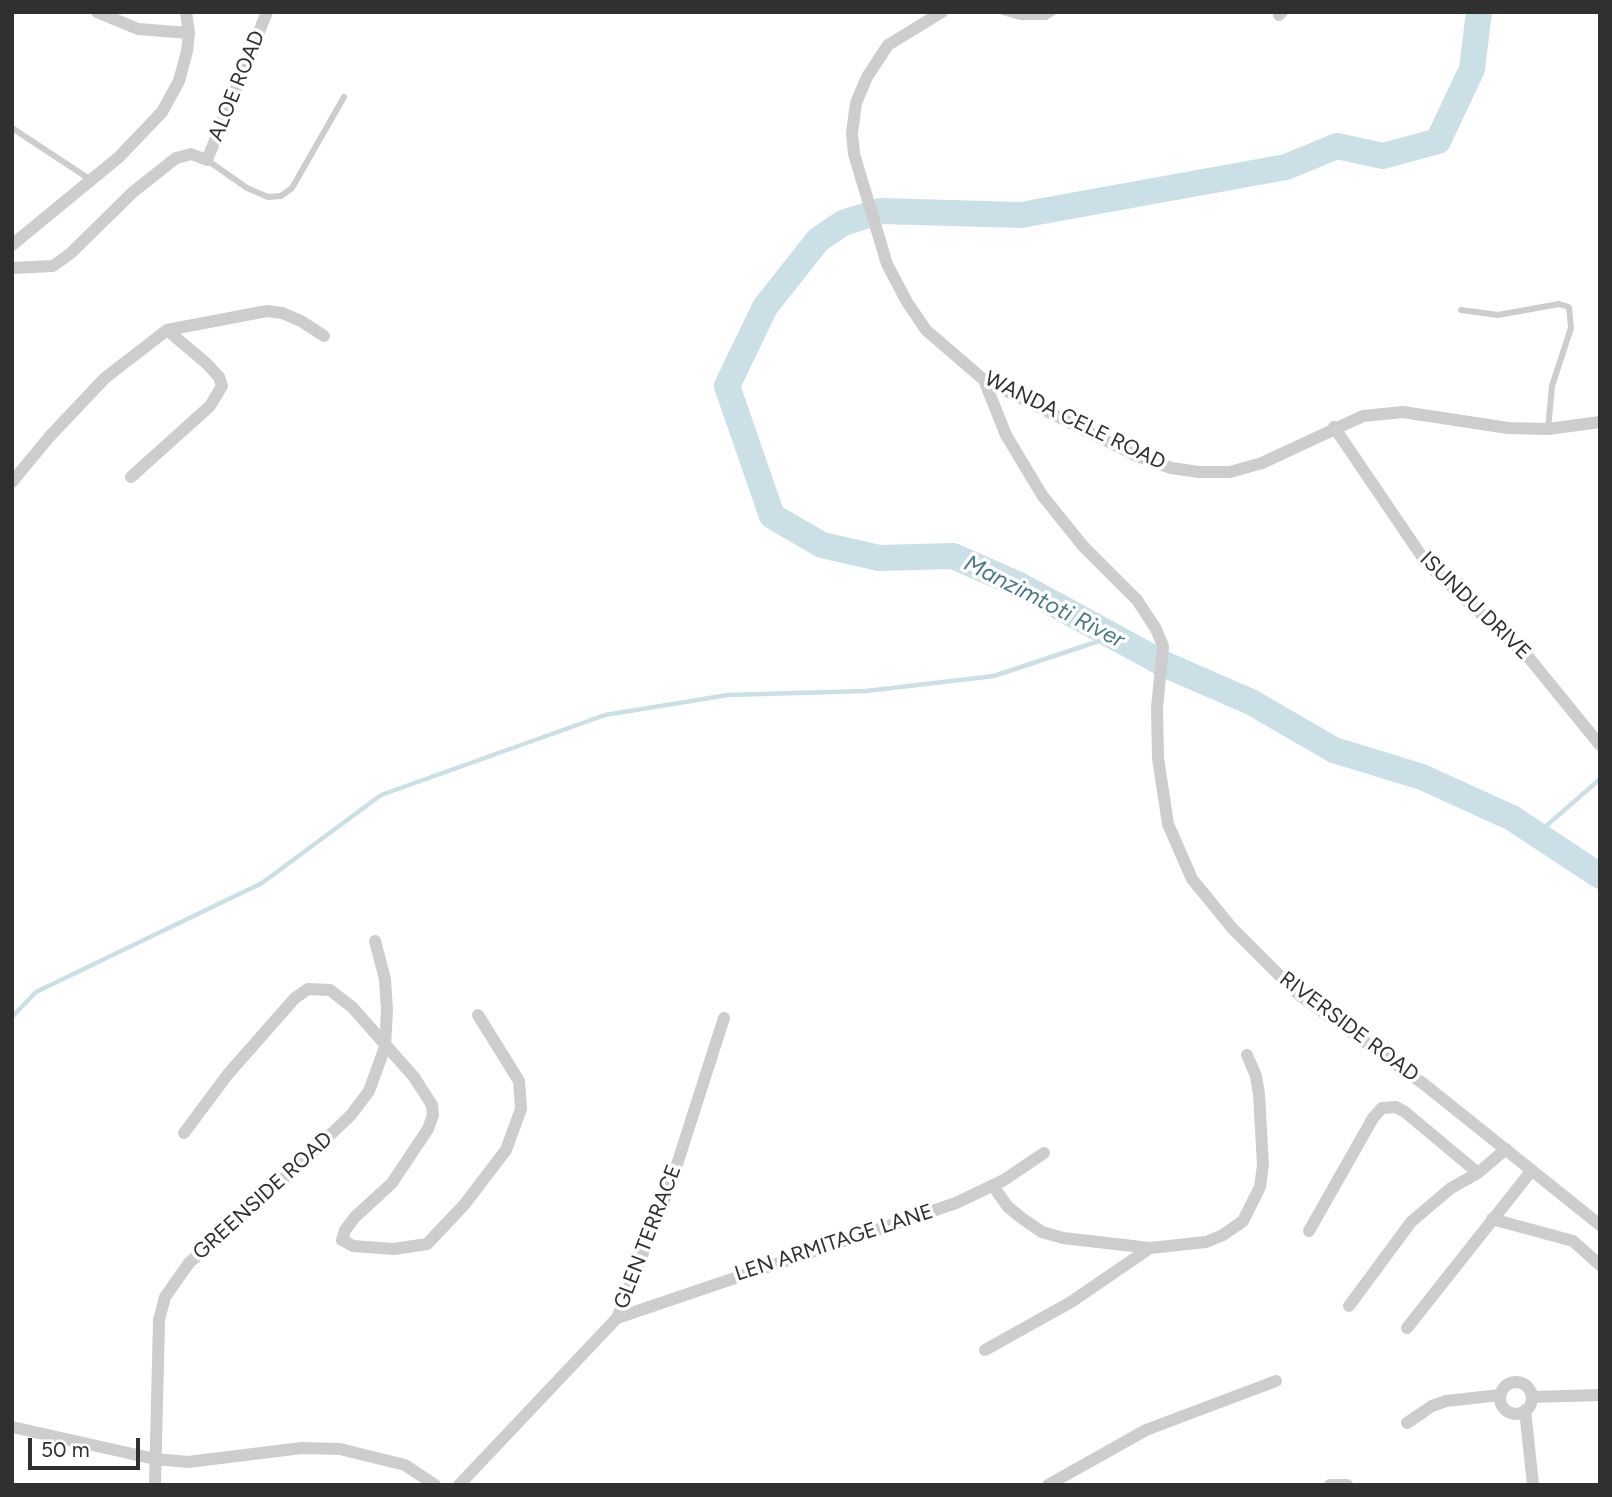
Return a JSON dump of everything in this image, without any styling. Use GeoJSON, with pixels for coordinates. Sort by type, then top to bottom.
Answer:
{"type":"FeatureCollection","features":[{"type":"Feature","properties":{"kind":"street"},"geometry":{"type":"LineString","coordinates":[[97,12],[138,29],[189,33]]}},
{"type":"Feature","properties":{"kind":"street"},"geometry":{"type":"LineString","coordinates":[[12,245],[127,149],[162,113],[179,81],[189,33],[186,12]]}},
{"type":"Feature","properties":{"kind":"street","name":"ALOE ROAD"},"geometry":{"type":"LineString","coordinates":[[206,160],[267,12]]}},
{"type":"Feature","properties":{"kind":"street","name":"WANDA CELE ROAD"},"geometry":{"type":"LineString","coordinates":[[942,12],[888,45],[867,77],[856,103],[852,133],[859,177],[887,264],[926,330],[984,380],[1135,454],[1171,468],[1199,472],[1230,472],[1262,463],[1334,427],[1363,416],[1402,412],[1508,428],[1548,429],[1600,422]]}},
{"type":"Feature","properties":{"kind":"street"},"geometry":{"type":"LineString","coordinates":[[12,268],[53,265],[71,253],[133,191],[176,158],[191,154],[206,160]]}},
{"type":"Feature","properties":{"kind":"street"},"geometry":{"type":"LineString","coordinates":[[12,482],[104,378],[167,330],[267,312],[282,313],[301,321],[324,336]]}},
{"type":"Feature","properties":{"kind":"street"},"geometry":{"type":"LineString","coordinates":[[131,477],[210,406],[222,386],[219,377],[206,363],[167,330]]}},
{"type":"Feature","properties":{"kind":"street","name":"RIVERSIDE ROAD"},"geometry":{"type":"LineString","coordinates":[[984,380],[1006,435],[1042,495],[1083,546],[1137,600],[1156,629],[1163,646],[1157,708],[1158,758],[1168,824],[1192,879],[1232,928],[1298,994],[1425,1084],[1600,1224]]}},
{"type":"Feature","properties":{"kind":"street","name":"ISUNDU DRIVE"},"geometry":{"type":"LineString","coordinates":[[1334,427],[1427,564],[1529,658],[1600,745]]}},
{"type":"Feature","properties":{"kind":"street","name":"GREENSIDE ROAD"},"geometry":{"type":"LineString","coordinates":[[155,1485],[159,1320],[165,1297],[175,1279],[351,1115],[369,1091],[385,1047],[385,979],[375,941]]}},
{"type":"Feature","properties":{"kind":"street"},"geometry":{"type":"LineString","coordinates":[[184,1133],[270,1023],[295,998],[308,989],[330,990],[343,998],[425,1092],[433,1115],[428,1129],[392,1183],[355,1217],[345,1230],[342,1240],[353,1246],[415,1248],[436,1238],[506,1150],[516,1130],[522,1095],[519,1081],[478,1015]]}},
{"type":"Feature","properties":{"kind":"street","name":"GLEN TERRACE"},"geometry":{"type":"LineString","coordinates":[[459,1485],[617,1318],[672,1180],[723,1018]]}},
{"type":"Feature","properties":{"kind":"street"},"geometry":{"type":"LineString","coordinates":[[993,1186],[1008,1207],[1042,1232],[1063,1238],[1150,1248],[1206,1242],[1223,1235],[1243,1220],[1261,1187],[1263,1165],[1259,1094],[1256,1076],[1247,1055]]}},
{"type":"Feature","properties":{"kind":"street"},"geometry":{"type":"LineString","coordinates":[[1310,1231],[1382,1108],[1396,1107],[1405,1112],[1478,1173]]}},
{"type":"Feature","properties":{"kind":"street"},"geometry":{"type":"LineString","coordinates":[[1349,1306],[1411,1222],[1451,1188],[1478,1173],[1506,1149]]}},
{"type":"Feature","properties":{"kind":"street","name":"LEN ARMITAGE LANE"},"geometry":{"type":"LineString","coordinates":[[617,1318],[956,1203],[993,1186],[1044,1153]]}},
{"type":"Feature","properties":{"kind":"street"},"geometry":{"type":"LineString","coordinates":[[1407,1328],[1532,1170]]}},
{"type":"Feature","properties":{"kind":"street"},"geometry":{"type":"LineString","coordinates":[[1492,1219],[1573,1241],[1600,1265]]}},
{"type":"Feature","properties":{"kind":"street"},"geometry":{"type":"LineString","coordinates":[[985,1349],[1071,1301],[1150,1248]]}},
{"type":"Feature","properties":{"kind":"street"},"geometry":{"type":"LineString","coordinates":[[1048,1485],[1146,1430],[1276,1381]]}},
{"type":"Feature","properties":{"kind":"street"},"geometry":{"type":"LineString","coordinates":[[1525,1410],[1510,1413],[1502,1406],[1500,1395],[1505,1386],[1514,1381],[1528,1387],[1532,1397]]}},
{"type":"Feature","properties":{"kind":"street"},"geometry":{"type":"LineString","coordinates":[[1407,1423],[1432,1406],[1446,1401],[1500,1395]]}},
{"type":"Feature","properties":{"kind":"street"},"geometry":{"type":"LineString","coordinates":[[1532,1397],[1600,1395]]}},
{"type":"Feature","properties":{"kind":"street"},"geometry":{"type":"LineString","coordinates":[[1532,1397],[1525,1410],[1533,1485]]}},
{"type":"Feature","properties":{"kind":"street"},"geometry":{"type":"LineString","coordinates":[[12,1427],[155,1459],[188,1462],[302,1448],[340,1449],[405,1465],[435,1485]]}},
{"type":"Feature","properties":{"kind":"street"},"geometry":{"type":"LineString","coordinates":[[1330,1485],[1347,1485]]}},
{"type":"Feature","properties":{"kind":"lane"},"geometry":{"type":"LineString","coordinates":[[1003,12],[1045,17],[1054,12]]}},
{"type":"Feature","properties":{"kind":"lane"},"geometry":{"type":"LineString","coordinates":[[206,160],[247,188],[268,197],[281,197],[292,188],[344,97]]}},
{"type":"Feature","properties":{"kind":"lane"},"geometry":{"type":"LineString","coordinates":[[12,128],[91,180]]}},
{"type":"Feature","properties":{"kind":"lane"},"geometry":{"type":"LineString","coordinates":[[1461,310],[1498,315],[1559,304],[1569,307],[1571,328],[1552,386],[1548,429]]}},
{"type":"Feature","properties":{"kind":"waterway","name":"Manzimtoti River"},"geometry":{"type":"LineString","coordinates":[[1479,12],[1472,69],[1438,141],[1383,156],[1337,146],[1286,167],[1021,215],[881,211],[843,223],[818,240],[765,307],[727,386],[772,516],[822,545],[879,558],[953,556],[1019,585],[1166,665],[1251,702],[1334,750],[1422,777],[1512,818],[1600,876]]}},
{"type":"Feature","properties":{"kind":"waterway"},"geometry":{"type":"LineString","coordinates":[[12,1017],[36,992],[262,883],[381,795],[605,715],[728,695],[866,691],[994,676],[1114,636]]}},
{"type":"Feature","properties":{"kind":"waterway"},"geometry":{"type":"LineString","coordinates":[[1537,834],[1600,779]]}}]}
